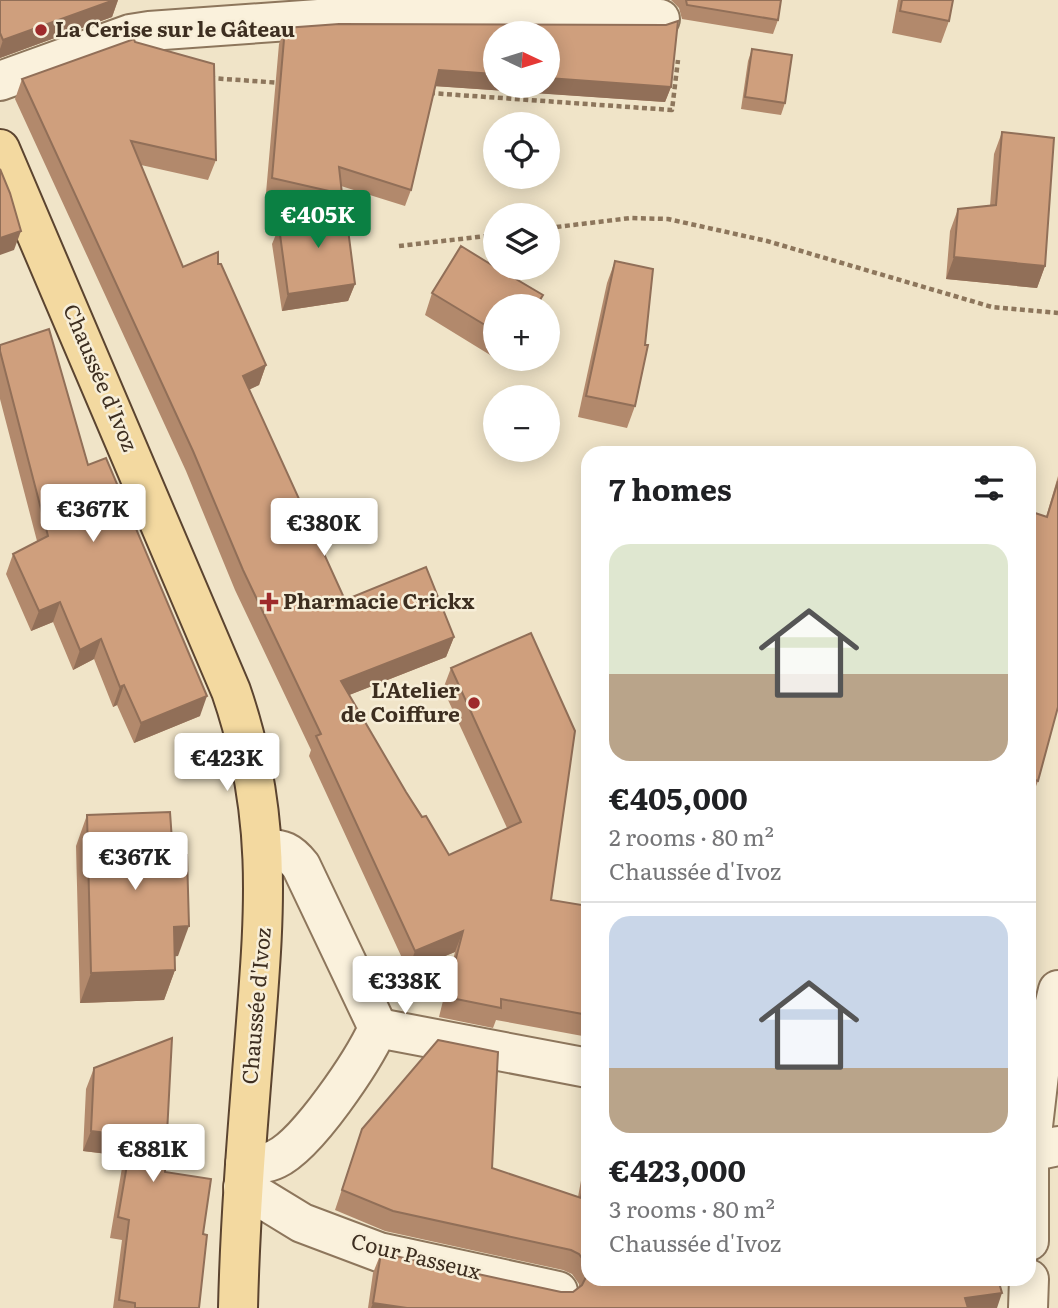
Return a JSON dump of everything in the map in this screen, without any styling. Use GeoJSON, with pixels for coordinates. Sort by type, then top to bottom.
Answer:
{"type":"FeatureCollection","features":[{"type":"Feature","properties":{"kind":"main road","name":"Chaussée d'Ivoz"},"geometry":{"type":"LineString","coordinates":[[0,149],[73,314],[231,691],[255,775],[264,849],[265,905],[244,1176],[238,1308]]}},
{"type":"Feature","properties":{"kind":"street"},"geometry":{"type":"LineString","coordinates":[[0,81],[130,34],[149,31],[332,18],[660,19]]}},
{"type":"Feature","properties":{"kind":"street"},"geometry":{"type":"LineString","coordinates":[[264,849],[279,848],[293,855],[301,866],[378,1028]]}},
{"type":"Feature","properties":{"kind":"street"},"geometry":{"type":"LineString","coordinates":[[1036,1177],[1040,1066],[1058,990]]}},
{"type":"Feature","properties":{"kind":"street"},"geometry":{"type":"LineString","coordinates":[[378,1028],[581,1067]]}},
{"type":"Feature","properties":{"kind":"street"},"geometry":{"type":"LineString","coordinates":[[244,1176],[292,1149],[367,1052],[378,1028]]}},
{"type":"Feature","properties":{"kind":"street","name":"Cour Passeux"},"geometry":{"type":"LineString","coordinates":[[244,1176],[302,1223],[379,1252],[558,1291]]}},
{"type":"Feature","properties":{"kind":"street"},"geometry":{"type":"LineString","coordinates":[[1028,1308],[1029,1286]]}},
{"type":"Feature","properties":{"kind":"path"},"geometry":{"type":"LineString","coordinates":[[149,31],[209,78],[290,83]]}},
{"type":"Feature","properties":{"kind":"path"},"geometry":{"type":"LineString","coordinates":[[424,92],[671,110],[678,55]]}},
{"type":"Feature","properties":{"kind":"path"},"geometry":{"type":"LineString","coordinates":[[560,227],[631,218],[668,219],[767,241],[992,307],[1058,313]]}},
{"type":"Feature","properties":{"kind":"path"},"geometry":{"type":"LineString","coordinates":[[399,246],[483,236]]}},
{"type":"Feature","properties":{"kind":"building"},"geometry":{"type":"Polygon","coordinates":[[[0,0],[114,0],[3,40],[0,33],[0,0]]]}},
{"type":"Feature","properties":{"kind":"building"},"geometry":{"type":"Polygon","coordinates":[[[686,0],[781,0],[778,20],[687,5],[686,0]]]}},
{"type":"Feature","properties":{"kind":"building"},"geometry":{"type":"Polygon","coordinates":[[[902,0],[953,0],[949,21],[900,11],[902,0]]]}},
{"type":"Feature","properties":{"kind":"building"},"geometry":{"type":"Polygon","coordinates":[[[678,21],[671,87],[560,79],[560,25],[666,25],[678,21]]]}},
{"type":"Feature","properties":{"kind":"building"},"geometry":{"type":"Polygon","coordinates":[[[339,24],[483,24],[483,73],[439,70],[411,190],[339,167],[342,194],[272,178],[285,28],[339,24]]]}},
{"type":"Feature","properties":{"kind":"building"},"geometry":{"type":"Polygon","coordinates":[[[134,39],[135,42],[214,64],[216,160],[131,141],[183,267],[218,252],[218,264],[221,264],[266,365],[243,376],[345,600],[426,567],[454,637],[341,681],[406,792],[422,817],[426,816],[449,855],[521,822],[451,668],[531,633],[575,731],[551,900],[581,905],[581,1014],[501,999],[501,1008],[446,997],[463,931],[415,951],[316,736],[321,734],[243,570],[193,451],[22,79],[134,39]]]}},
{"type":"Feature","properties":{"kind":"building"},"geometry":{"type":"Polygon","coordinates":[[[752,49],[792,55],[785,103],[745,97],[752,49]]]}},
{"type":"Feature","properties":{"kind":"building"},"geometry":{"type":"Polygon","coordinates":[[[1002,132],[1054,138],[1045,266],[954,257],[958,209],[996,205],[1002,132]]]}},
{"type":"Feature","properties":{"kind":"building"},"geometry":{"type":"Polygon","coordinates":[[[0,169],[21,231],[0,238],[0,169]]]}},
{"type":"Feature","properties":{"kind":"building"},"geometry":{"type":"Polygon","coordinates":[[[344,198],[355,284],[288,294],[279,227],[344,198]]]}},
{"type":"Feature","properties":{"kind":"building"},"geometry":{"type":"Polygon","coordinates":[[[461,246],[483,260],[483,280],[517,280],[541,294],[483,294],[483,324],[432,293],[461,246]]]}},
{"type":"Feature","properties":{"kind":"building"},"geometry":{"type":"Polygon","coordinates":[[[615,261],[653,269],[645,345],[648,345],[635,406],[586,396],[615,261]]]}},
{"type":"Feature","properties":{"kind":"building"},"geometry":{"type":"Polygon","coordinates":[[[49,329],[88,465],[106,458],[207,696],[141,723],[124,685],[120,687],[101,639],[80,650],[60,602],[39,611],[13,554],[48,536],[0,345],[49,329]]]}},
{"type":"Feature","properties":{"kind":"building"},"geometry":{"type":"Polygon","coordinates":[[[1058,481],[1058,707],[1038,781],[1036,513],[1047,517],[1058,481]]]}},
{"type":"Feature","properties":{"kind":"building"},"geometry":{"type":"Polygon","coordinates":[[[170,812],[173,855],[187,855],[189,926],[174,927],[175,970],[91,973],[87,815],[170,812]]]}},
{"type":"Feature","properties":{"kind":"building"},"geometry":{"type":"Polygon","coordinates":[[[172,1038],[165,1172],[211,1179],[203,1234],[207,1235],[199,1308],[135,1308],[135,1303],[119,1300],[129,1220],[118,1217],[132,1136],[91,1131],[94,1068],[172,1038]]]}},
{"type":"Feature","properties":{"kind":"building"},"geometry":{"type":"Polygon","coordinates":[[[438,1040],[498,1052],[492,1168],[581,1198],[581,1257],[571,1250],[393,1211],[342,1190],[362,1129],[438,1040]]]}},
{"type":"Feature","properties":{"kind":"building"},"geometry":{"type":"Polygon","coordinates":[[[381,1253],[561,1292],[573,1292],[581,1286],[1000,1286],[1002,1293],[965,1298],[968,1308],[407,1308],[373,1303],[381,1253]]]}},
{"type":"Feature","properties":{"kind":"place","name":"La Cerise sur le Gâteau"},"geometry":{"type":"Point","coordinates":[41,30]}},
{"type":"Feature","properties":{"kind":"place","name":"Pharmacie Crickx"},"geometry":{"type":"Point","coordinates":[269,602]}},
{"type":"Feature","properties":{"kind":"place","name":"L'Atelier de Coiffure"},"geometry":{"type":"Point","coordinates":[474,703]}}]}
